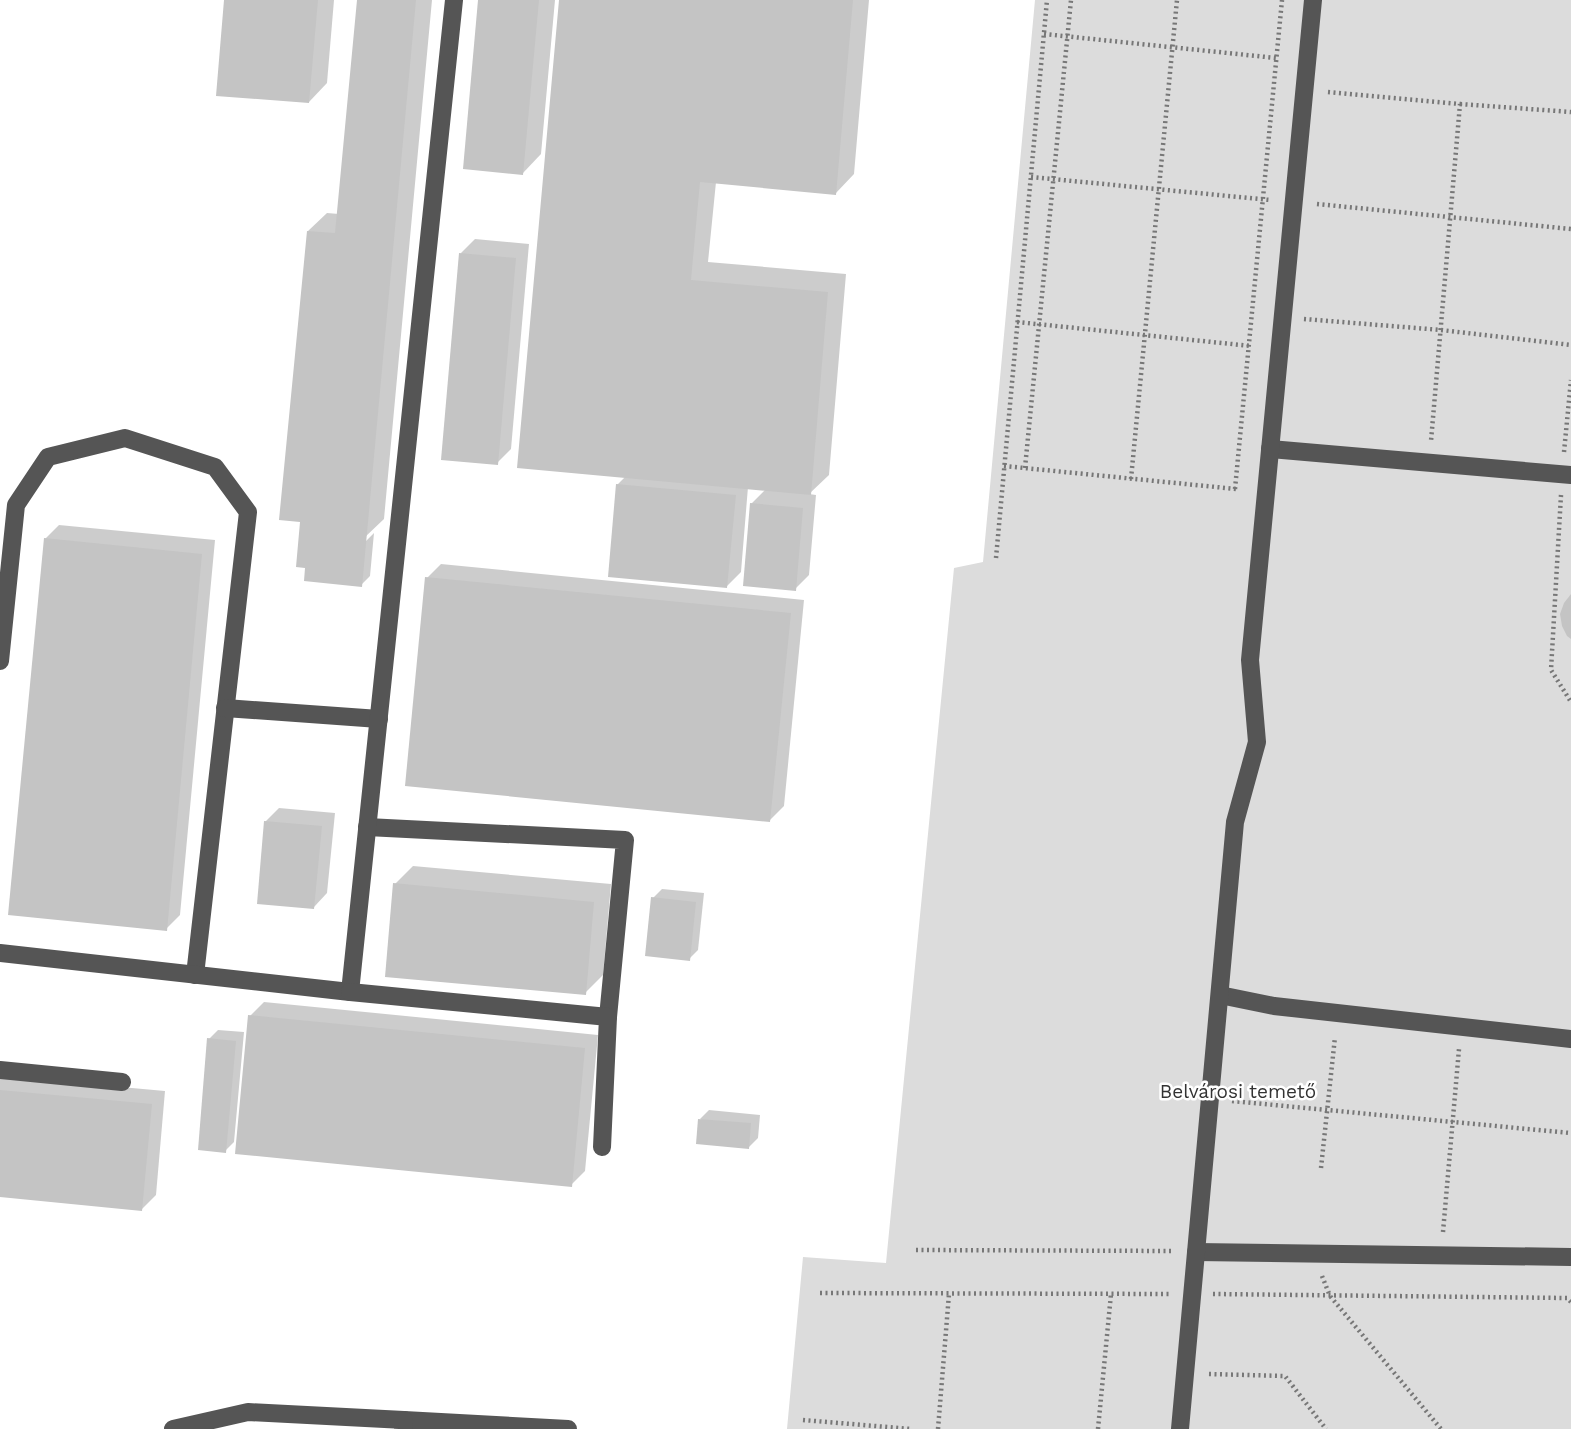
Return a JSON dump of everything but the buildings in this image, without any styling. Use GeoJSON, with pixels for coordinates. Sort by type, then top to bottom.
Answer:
{"type":"FeatureCollection","features":[{"type":"Feature","properties":{"kind":"lane"},"geometry":{"type":"LineString","coordinates":[[350,992],[454,0]]}},
{"type":"Feature","properties":{"kind":"lane"},"geometry":{"type":"LineString","coordinates":[[1180,1429],[1236,822],[1257,742],[1250,660],[1313,0]]}},
{"type":"Feature","properties":{"kind":"lane"},"geometry":{"type":"LineString","coordinates":[[0,661],[16,505],[48,457],[125,438],[215,467],[248,512],[195,975]]}},
{"type":"Feature","properties":{"kind":"lane"},"geometry":{"type":"LineString","coordinates":[[1270,449],[1566,475]]}},
{"type":"Feature","properties":{"kind":"lane"},"geometry":{"type":"LineString","coordinates":[[225,708],[379,719]]}},
{"type":"Feature","properties":{"kind":"lane"},"geometry":{"type":"LineString","coordinates":[[368,827],[625,840],[608,1017],[602,1147]]}},
{"type":"Feature","properties":{"kind":"lane"},"geometry":{"type":"LineString","coordinates":[[0,953],[350,992],[608,1017]]}},
{"type":"Feature","properties":{"kind":"lane"},"geometry":{"type":"LineString","coordinates":[[1220,995],[1274,1006],[1571,1039]]}},
{"type":"Feature","properties":{"kind":"lane"},"geometry":{"type":"LineString","coordinates":[[0,1070],[122,1082]]}},
{"type":"Feature","properties":{"kind":"lane"},"geometry":{"type":"LineString","coordinates":[[1196,1252],[1571,1257]]}},
{"type":"Feature","properties":{"kind":"lane"},"geometry":{"type":"LineString","coordinates":[[173,1429],[248,1412],[403,1425],[568,1429]]}},
{"type":"Feature","properties":{"kind":"path"},"geometry":{"type":"LineString","coordinates":[[996,558],[1047,0]]}},
{"type":"Feature","properties":{"kind":"path"},"geometry":{"type":"LineString","coordinates":[[1025,468],[1071,0]]}},
{"type":"Feature","properties":{"kind":"path"},"geometry":{"type":"LineString","coordinates":[[1131,479],[1177,0]]}},
{"type":"Feature","properties":{"kind":"path"},"geometry":{"type":"LineString","coordinates":[[1235,489],[1282,0]]}},
{"type":"Feature","properties":{"kind":"path"},"geometry":{"type":"LineString","coordinates":[[1044,34],[1307,61]]}},
{"type":"Feature","properties":{"kind":"path"},"geometry":{"type":"LineString","coordinates":[[1304,90],[1571,112]]}},
{"type":"Feature","properties":{"kind":"path"},"geometry":{"type":"LineString","coordinates":[[1429,463],[1460,104]]}},
{"type":"Feature","properties":{"kind":"path"},"geometry":{"type":"LineString","coordinates":[[1283,317],[1441,330],[1571,345]]}},
{"type":"Feature","properties":{"kind":"path"},"geometry":{"type":"LineString","coordinates":[[1017,322],[1280,349]]}},
{"type":"Feature","properties":{"kind":"path"},"geometry":{"type":"LineString","coordinates":[[1571,380],[1551,670],[1571,702]]}},
{"type":"Feature","properties":{"kind":"path"},"geometry":{"type":"LineString","coordinates":[[1004,466],[1266,492]]}},
{"type":"Feature","properties":{"kind":"path"},"geometry":{"type":"LineString","coordinates":[[1321,1168],[1338,1013]]}},
{"type":"Feature","properties":{"kind":"path"},"geometry":{"type":"LineString","coordinates":[[1441,1254],[1461,1027]]}},
{"type":"Feature","properties":{"kind":"path"},"geometry":{"type":"LineString","coordinates":[[1210,1099],[1570,1133]]}},
{"type":"Feature","properties":{"kind":"path"},"geometry":{"type":"LineString","coordinates":[[916,1250],[1196,1252]]}},
{"type":"Feature","properties":{"kind":"path"},"geometry":{"type":"LineString","coordinates":[[1313,1253],[1331,1296],[1441,1429]]}},
{"type":"Feature","properties":{"kind":"path"},"geometry":{"type":"LineString","coordinates":[[820,1293],[1567,1298],[1571,1303]]}},
{"type":"Feature","properties":{"kind":"path"},"geometry":{"type":"LineString","coordinates":[[938,1429],[949,1294]]}},
{"type":"Feature","properties":{"kind":"path"},"geometry":{"type":"LineString","coordinates":[[1098,1429],[1111,1294]]}},
{"type":"Feature","properties":{"kind":"path"},"geometry":{"type":"LineString","coordinates":[[1185,1373],[1285,1376],[1326,1429]]}},
{"type":"Feature","properties":{"kind":"path"},"geometry":{"type":"LineString","coordinates":[[803,1420],[911,1429]]}},
{"type":"Feature","properties":{"kind":"green space","name":"Belvárosi temető"},"geometry":{"type":"Polygon","coordinates":[[[1035,0],[1571,0],[1571,1429],[787,1429],[803,1257],[886,1263],[954,568],[983,562],[1035,0]]]}}]}
